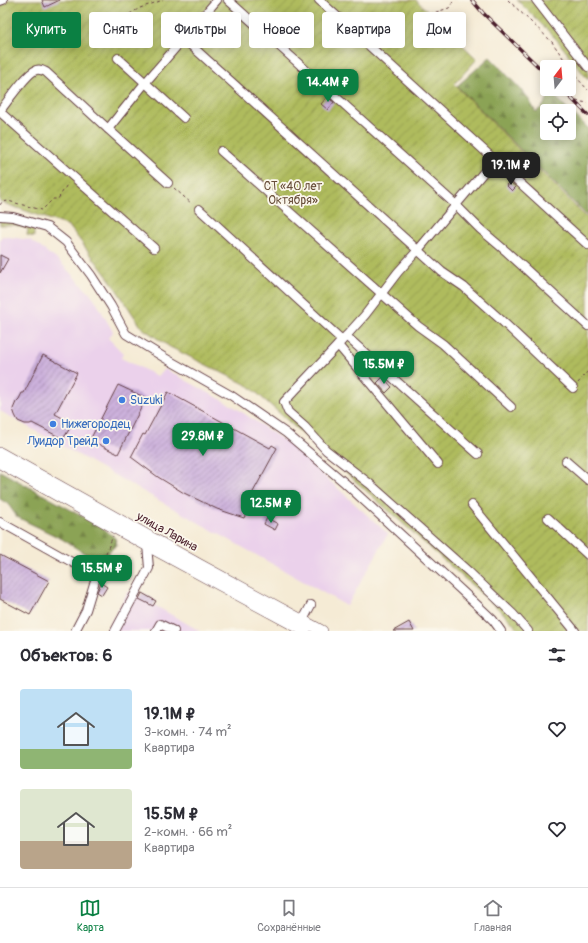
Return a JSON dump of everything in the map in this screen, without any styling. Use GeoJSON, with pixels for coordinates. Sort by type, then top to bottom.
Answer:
{"type":"FeatureCollection","features":[{"type":"Feature","properties":{"kind":"main road","name":"улица Ларина"},"geometry":{"type":"LineString","coordinates":[[0,453],[200,565],[297,627]]}},
{"type":"Feature","properties":{"kind":"main road","name":"улица Ларина"},"geometry":{"type":"LineString","coordinates":[[0,463],[297,627],[322,631]]}},
{"type":"Feature","properties":{"kind":"lane"},"geometry":{"type":"LineString","coordinates":[[207,12],[217,0]]}},
{"type":"Feature","properties":{"kind":"lane"},"geometry":{"type":"LineString","coordinates":[[228,0],[588,326]]}},
{"type":"Feature","properties":{"kind":"lane"},"geometry":{"type":"LineString","coordinates":[[319,0],[588,244]]}},
{"type":"Feature","properties":{"kind":"lane"},"geometry":{"type":"LineString","coordinates":[[536,0],[588,67]]}},
{"type":"Feature","properties":{"kind":"lane"},"geometry":{"type":"LineString","coordinates":[[108,129],[145,83],[176,48]]}},
{"type":"Feature","properties":{"kind":"lane"},"geometry":{"type":"LineString","coordinates":[[194,48],[442,272],[486,306],[573,388]]}},
{"type":"Feature","properties":{"kind":"lane"},"geometry":{"type":"LineString","coordinates":[[118,58],[184,118]]}},
{"type":"Feature","properties":{"kind":"lane"},"geometry":{"type":"LineString","coordinates":[[154,248],[0,111],[27,77],[35,70],[41,69],[168,183]]}},
{"type":"Feature","properties":{"kind":"lane"},"geometry":{"type":"LineString","coordinates":[[221,151],[418,326],[443,344],[512,407]]}},
{"type":"Feature","properties":{"kind":"lane"},"geometry":{"type":"LineString","coordinates":[[494,160],[398,272],[365,315],[284,402],[288,412],[305,427],[326,450],[370,484],[469,572],[513,614],[528,631]]}},
{"type":"Feature","properties":{"kind":"lane"},"geometry":{"type":"LineString","coordinates":[[199,209],[342,341],[478,454]]}},
{"type":"Feature","properties":{"kind":"lane"},"geometry":{"type":"LineString","coordinates":[[0,216],[13,217],[47,227],[66,242],[91,275],[111,306],[126,334],[232,396],[286,432],[345,483],[476,603],[493,620],[501,631]]}},
{"type":"Feature","properties":{"kind":"lane"},"geometry":{"type":"LineString","coordinates":[[342,341],[438,464]]}},
{"type":"Feature","properties":{"kind":"lane"},"geometry":{"type":"LineString","coordinates":[[566,461],[588,480]]}},
{"type":"Feature","properties":{"kind":"lane"},"geometry":{"type":"LineString","coordinates":[[472,505],[575,631]]}},
{"type":"Feature","properties":{"kind":"lane"},"geometry":{"type":"LineString","coordinates":[[548,518],[588,555]]}},
{"type":"Feature","properties":{"kind":"lane"},"geometry":{"type":"LineString","coordinates":[[0,522],[96,577],[86,610],[75,631]]}},
{"type":"Feature","properties":{"kind":"lane"},"geometry":{"type":"LineString","coordinates":[[115,631],[149,568],[147,545]]}},
{"type":"Feature","properties":{"kind":"lane"},"geometry":{"type":"LineString","coordinates":[[297,627],[311,604]]}},
{"type":"Feature","properties":{"kind":"lane"},"geometry":{"type":"LineString","coordinates":[[156,631],[160,624],[174,631]]}},
{"type":"Feature","properties":{"kind":"path"},"geometry":{"type":"LineString","coordinates":[[133,12],[163,0]]}},
{"type":"Feature","properties":{"kind":"path"},"geometry":{"type":"LineString","coordinates":[[436,12],[449,8],[454,0]]}},
{"type":"Feature","properties":{"kind":"path"},"geometry":{"type":"LineString","coordinates":[[508,0],[552,42],[577,78],[588,90]]}},
{"type":"Feature","properties":{"kind":"path"},"geometry":{"type":"LineString","coordinates":[[576,101],[588,103]]}},
{"type":"Feature","properties":{"kind":"path"},"geometry":{"type":"LineString","coordinates":[[0,205],[2,202],[8,201],[42,210],[53,198],[58,199],[73,176]]}},
{"type":"Feature","properties":{"kind":"path"},"geometry":{"type":"LineString","coordinates":[[177,190],[189,201]]}},
{"type":"Feature","properties":{"kind":"path"},"geometry":{"type":"LineString","coordinates":[[573,388],[588,371]]}},
{"type":"Feature","properties":{"kind":"path"},"geometry":{"type":"LineString","coordinates":[[96,577],[117,528]]}},
{"type":"Feature","properties":{"kind":"shaded area"},"geometry":{"type":"Polygon","coordinates":[[[2,236],[30,240],[59,261],[94,298],[113,332],[108,338],[123,353],[121,358],[157,376],[165,369],[233,406],[289,444],[388,534],[347,606],[0,411],[0,240],[2,236]]]}},
{"type":"Feature","properties":{"kind":"shaded area"},"geometry":{"type":"Polygon","coordinates":[[[128,591],[140,597],[200,631],[106,631],[128,591]]]}},
{"type":"Feature","properties":{"kind":"green space","name":"СТ «40 лет Октября»"},"geometry":{"type":"Polygon","coordinates":[[[0,0],[416,0],[428,12],[413,12],[413,48],[466,48],[477,59],[454,84],[588,219],[588,631],[520,631],[503,613],[249,386],[170,347],[142,328],[110,280],[69,226],[0,202],[0,0]]]}},
{"type":"Feature","properties":{"kind":"green space"},"geometry":{"type":"Polygon","coordinates":[[[517,0],[588,0],[588,80],[576,65],[576,60],[572,60],[557,40],[517,0]]]}},
{"type":"Feature","properties":{"kind":"green space"},"geometry":{"type":"Polygon","coordinates":[[[490,57],[526,95],[536,112],[540,109],[540,140],[576,140],[576,117],[588,128],[588,217],[457,86],[490,57]]]}},
{"type":"Feature","properties":{"kind":"green space"},"geometry":{"type":"Polygon","coordinates":[[[549,96],[554,96],[563,104],[544,104],[549,96]]]}},
{"type":"Feature","properties":{"kind":"green space"},"geometry":{"type":"Polygon","coordinates":[[[0,219],[25,225],[34,230],[34,237],[27,235],[28,229],[15,225],[0,225],[0,219]]]}},
{"type":"Feature","properties":{"kind":"green space"},"geometry":{"type":"Polygon","coordinates":[[[0,471],[102,527],[115,538],[117,545],[109,551],[109,561],[101,564],[62,539],[17,517],[8,504],[0,499],[0,471]]]}},
{"type":"Feature","properties":{"kind":"building"},"geometry":{"type":"Polygon","coordinates":[[[42,0],[60,0],[45,7],[42,0]]]}},
{"type":"Feature","properties":{"kind":"building"},"geometry":{"type":"Polygon","coordinates":[[[327,97],[334,102],[328,110],[321,104],[327,97]]]}},
{"type":"Feature","properties":{"kind":"building"},"geometry":{"type":"Polygon","coordinates":[[[510,182],[516,187],[512,191],[506,185],[510,182]]]}},
{"type":"Feature","properties":{"kind":"building"},"geometry":{"type":"Polygon","coordinates":[[[0,255],[8,259],[0,273],[0,255]]]}},
{"type":"Feature","properties":{"kind":"building"},"geometry":{"type":"Polygon","coordinates":[[[43,355],[77,373],[55,414],[68,421],[69,424],[70,428],[63,439],[32,423],[25,424],[18,421],[13,409],[22,393],[24,393],[43,355]]]}},
{"type":"Feature","properties":{"kind":"building"},"geometry":{"type":"Polygon","coordinates":[[[383,377],[392,387],[386,393],[377,383],[383,377]]]}},
{"type":"Feature","properties":{"kind":"building"},"geometry":{"type":"Polygon","coordinates":[[[118,385],[146,398],[118,454],[90,440],[118,385]]]}},
{"type":"Feature","properties":{"kind":"building"},"geometry":{"type":"Polygon","coordinates":[[[168,392],[270,448],[272,445],[277,448],[252,494],[255,496],[244,518],[217,509],[184,493],[158,477],[131,457],[143,434],[145,435],[168,392]]]}},
{"type":"Feature","properties":{"kind":"building"},"geometry":{"type":"Polygon","coordinates":[[[267,518],[278,524],[275,530],[264,524],[267,518]]]}},
{"type":"Feature","properties":{"kind":"building"},"geometry":{"type":"Polygon","coordinates":[[[0,555],[49,581],[30,615],[0,599],[0,555]]]}},
{"type":"Feature","properties":{"kind":"building"},"geometry":{"type":"Polygon","coordinates":[[[101,583],[107,587],[102,595],[97,592],[101,583]]]}},
{"type":"Feature","properties":{"kind":"building"},"geometry":{"type":"Polygon","coordinates":[[[142,593],[156,601],[153,606],[139,599],[142,593]]]}},
{"type":"Feature","properties":{"kind":"building"},"geometry":{"type":"Polygon","coordinates":[[[409,622],[414,631],[393,631],[409,622]]]}},
{"type":"Feature","properties":{"kind":"railway"},"geometry":{"type":"LineString","coordinates":[[472,0],[483,13],[540,68]]}},
{"type":"Feature","properties":{"kind":"railway"},"geometry":{"type":"LineString","coordinates":[[569,96],[588,115]]}},
{"type":"Feature","properties":{"kind":"place","name":"Suzuki"},"geometry":{"type":"Point","coordinates":[122,400]}},
{"type":"Feature","properties":{"kind":"place","name":"Нижегородец"},"geometry":{"type":"Point","coordinates":[53,424]}},
{"type":"Feature","properties":{"kind":"place","name":"Луидор Трейд"},"geometry":{"type":"Point","coordinates":[106,441]}}]}
